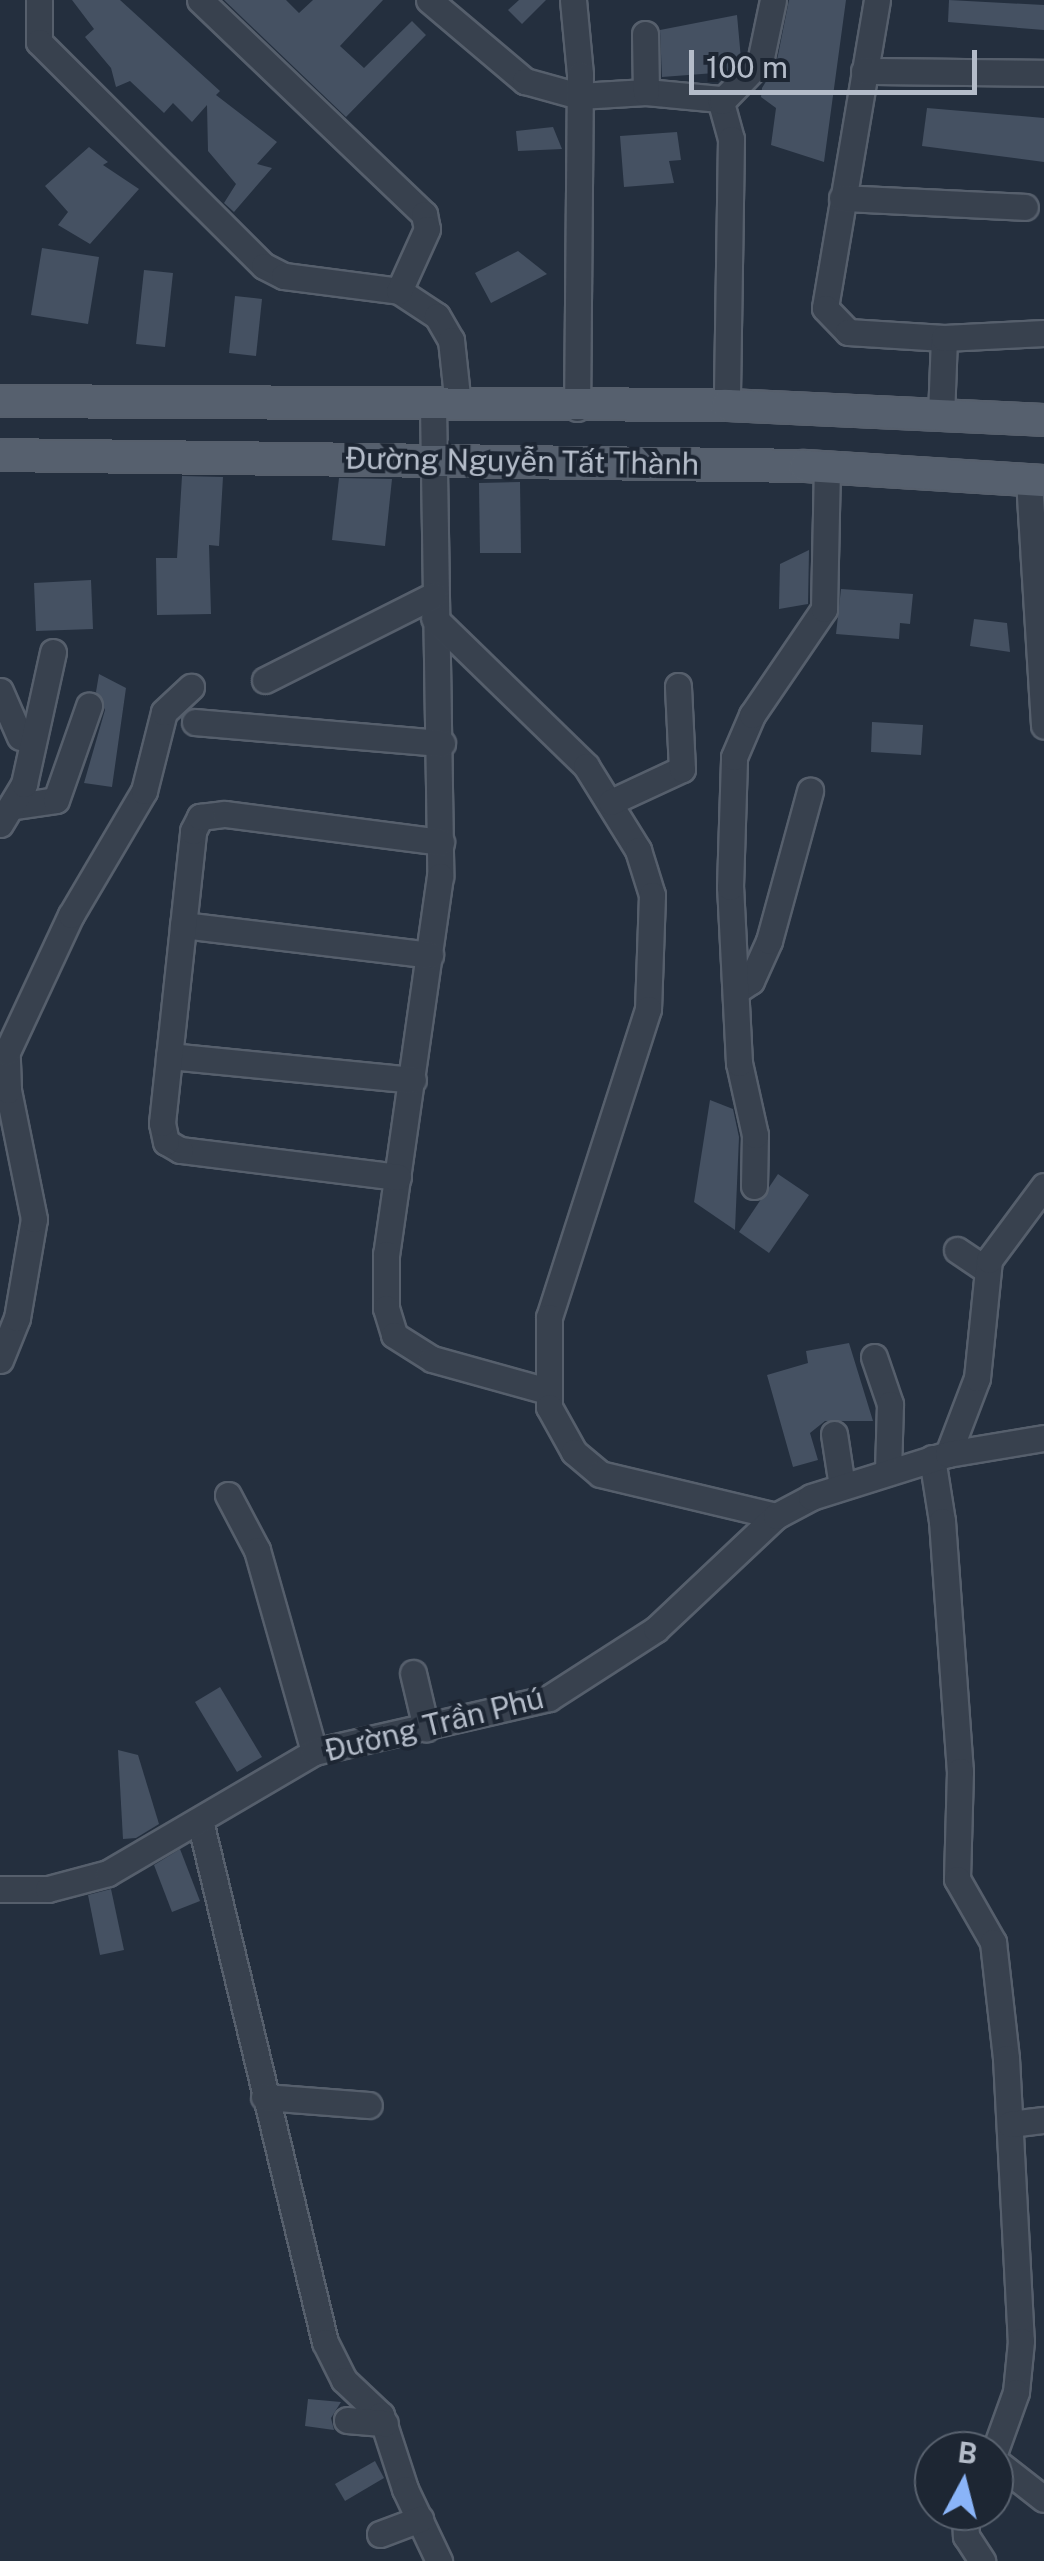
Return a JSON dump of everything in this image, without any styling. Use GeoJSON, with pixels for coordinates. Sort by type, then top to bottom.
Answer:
{"type":"FeatureCollection","features":[{"type":"Feature","properties":{"kind":"main road","name":"Đường Nguyễn Tất Thành"},"geometry":{"type":"LineString","coordinates":[[0,401],[576,408],[727,406],[1044,420]]}},
{"type":"Feature","properties":{"kind":"main road","name":"Đường Nguyễn Tất Thành"},"geometry":{"type":"LineString","coordinates":[[0,455],[434,458],[827,467],[1036,480]]}},
{"type":"Feature","properties":{"kind":"street"},"geometry":{"type":"LineString","coordinates":[[39,0],[39,42],[264,266],[284,276],[399,291],[417,298],[451,340],[446,406],[434,458],[441,842],[430,955],[385,1281],[394,1334],[432,1359],[544,1390]]}},
{"type":"Feature","properties":{"kind":"street"},"geometry":{"type":"LineString","coordinates":[[200,0],[424,214],[427,229],[399,291]]}},
{"type":"Feature","properties":{"kind":"street"},"geometry":{"type":"LineString","coordinates":[[429,0],[496,63],[525,81],[579,96],[646,92],[722,102]]}},
{"type":"Feature","properties":{"kind":"street"},"geometry":{"type":"LineString","coordinates":[[573,0],[579,96],[576,408]]}},
{"type":"Feature","properties":{"kind":"street"},"geometry":{"type":"LineString","coordinates":[[722,102],[760,62],[773,0]]}},
{"type":"Feature","properties":{"kind":"street"},"geometry":{"type":"LineString","coordinates":[[877,0],[825,294],[836,326],[848,332],[944,338],[1044,333]]}},
{"type":"Feature","properties":{"kind":"street"},"geometry":{"type":"LineString","coordinates":[[645,34],[646,92]]}},
{"type":"Feature","properties":{"kind":"street"},"geometry":{"type":"LineString","coordinates":[[864,71],[1044,73]]}},
{"type":"Feature","properties":{"kind":"street"},"geometry":{"type":"LineString","coordinates":[[722,102],[731,139],[727,406]]}},
{"type":"Feature","properties":{"kind":"street"},"geometry":{"type":"LineString","coordinates":[[842,198],[1025,208]]}},
{"type":"Feature","properties":{"kind":"street"},"geometry":{"type":"LineString","coordinates":[[941,415],[944,338]]}},
{"type":"Feature","properties":{"kind":"street"},"geometry":{"type":"LineString","coordinates":[[754,1186],[753,1113],[739,1063],[734,757],[752,716],[824,609],[827,467]]}},
{"type":"Feature","properties":{"kind":"street"},"geometry":{"type":"LineString","coordinates":[[1036,480],[1044,726]]}},
{"type":"Feature","properties":{"kind":"street"},"geometry":{"type":"LineString","coordinates":[[265,680],[434,606]]}},
{"type":"Feature","properties":{"kind":"street"},"geometry":{"type":"LineString","coordinates":[[434,606],[557,735],[611,802],[646,870],[655,915],[654,974],[549,1316],[544,1390],[574,1452],[600,1474],[776,1516]]}},
{"type":"Feature","properties":{"kind":"street"},"geometry":{"type":"LineString","coordinates":[[53,652],[18,738],[8,815],[56,800],[89,706]]}},
{"type":"Feature","properties":{"kind":"street"},"geometry":{"type":"LineString","coordinates":[[611,802],[682,769],[678,686]]}},
{"type":"Feature","properties":{"kind":"street"},"geometry":{"type":"LineString","coordinates":[[0,1360],[18,1318],[34,1218],[8,1090],[7,1052],[71,915],[144,791],[164,712],[191,687]]}},
{"type":"Feature","properties":{"kind":"street"},"geometry":{"type":"LineString","coordinates":[[0,691],[18,738]]}},
{"type":"Feature","properties":{"kind":"street"},"geometry":{"type":"LineString","coordinates":[[195,722],[442,743]]}},
{"type":"Feature","properties":{"kind":"street"},"geometry":{"type":"LineString","coordinates":[[736,991],[751,981],[769,941],[810,791]]}},
{"type":"Feature","properties":{"kind":"street"},"geometry":{"type":"LineString","coordinates":[[398,1177],[180,1150],[166,1142],[162,1123],[183,925],[200,817],[225,814],[441,842]]}},
{"type":"Feature","properties":{"kind":"street"},"geometry":{"type":"LineString","coordinates":[[183,925],[430,955]]}},
{"type":"Feature","properties":{"kind":"street"},"geometry":{"type":"LineString","coordinates":[[169,1056],[412,1080]]}},
{"type":"Feature","properties":{"kind":"street"},"geometry":{"type":"LineString","coordinates":[[1003,2431],[1016,2392],[1032,2300],[1010,2124],[997,1962],[987,1927],[958,1879],[961,1814],[940,1456],[976,1378],[987,1270],[1003,1235],[1044,1186]]}},
{"type":"Feature","properties":{"kind":"street"},"geometry":{"type":"LineString","coordinates":[[957,1250],[987,1270]]}},
{"type":"Feature","properties":{"kind":"street"},"geometry":{"type":"LineString","coordinates":[[874,1357],[890,1404],[888,1471]]}},
{"type":"Feature","properties":{"kind":"street"},"geometry":{"type":"LineString","coordinates":[[834,1434],[842,1486]]}},
{"type":"Feature","properties":{"kind":"street","name":"Đường Trần Phú"},"geometry":{"type":"LineString","coordinates":[[0,1889],[48,1889],[103,1875],[314,1752],[549,1698],[656,1629],[776,1516],[842,1486],[888,1471],[940,1456],[1044,1438]]}},
{"type":"Feature","properties":{"kind":"street"},"geometry":{"type":"LineString","coordinates":[[228,1495],[256,1550],[314,1752]]}},
{"type":"Feature","properties":{"kind":"street"},"geometry":{"type":"LineString","coordinates":[[413,1674],[426,1728]]}},
{"type":"Feature","properties":{"kind":"street"},"geometry":{"type":"LineString","coordinates":[[200,1821],[238,1994],[325,2342],[344,2380],[372,2402],[385,2424],[439,2561]]}},
{"type":"Feature","properties":{"kind":"street"},"geometry":{"type":"LineString","coordinates":[[264,2097],[369,2105]]}},
{"type":"Feature","properties":{"kind":"street"},"geometry":{"type":"LineString","coordinates":[[1010,2124],[1044,2120]]}},
{"type":"Feature","properties":{"kind":"street"},"geometry":{"type":"LineString","coordinates":[[346,2420],[385,2424]]}},
{"type":"Feature","properties":{"kind":"street"},"geometry":{"type":"LineString","coordinates":[[1014,2473],[1044,2499]]}},
{"type":"Feature","properties":{"kind":"street"},"geometry":{"type":"LineString","coordinates":[[380,2534],[420,2520]]}},
{"type":"Feature","properties":{"kind":"street"},"geometry":{"type":"LineString","coordinates":[[966,2531],[982,2561]]}},
{"type":"Feature","properties":{"kind":"building"},"geometry":{"type":"Polygon","coordinates":[[[72,0],[120,0],[220,91],[216,95],[277,142],[257,164],[272,168],[234,212],[224,203],[236,184],[208,151],[207,105],[192,122],[173,103],[164,113],[130,81],[116,87],[111,68],[85,37],[94,29],[72,0]]]}},
{"type":"Feature","properties":{"kind":"building"},"geometry":{"type":"Polygon","coordinates":[[[224,0],[286,0],[299,13],[313,0],[383,0],[340,46],[364,68],[412,21],[426,35],[346,117],[224,0]]]}},
{"type":"Feature","properties":{"kind":"building"},"geometry":{"type":"Polygon","coordinates":[[[519,0],[546,0],[522,24],[508,10],[519,0]]]}},
{"type":"Feature","properties":{"kind":"building"},"geometry":{"type":"Polygon","coordinates":[[[789,0],[846,0],[824,162],[771,145],[776,108],[761,97],[762,88],[776,65],[789,0]]]}},
{"type":"Feature","properties":{"kind":"building"},"geometry":{"type":"Polygon","coordinates":[[[949,0],[1044,5],[1044,30],[948,22],[949,0]]]}},
{"type":"Feature","properties":{"kind":"building"},"geometry":{"type":"Polygon","coordinates":[[[737,15],[741,59],[728,72],[662,77],[660,30],[737,15]]]}},
{"type":"Feature","properties":{"kind":"building"},"geometry":{"type":"Polygon","coordinates":[[[927,108],[1044,118],[1044,162],[922,146],[927,108]]]}},
{"type":"Feature","properties":{"kind":"building"},"geometry":{"type":"Polygon","coordinates":[[[553,127],[562,149],[518,151],[516,131],[553,127]]]}},
{"type":"Feature","properties":{"kind":"building"},"geometry":{"type":"Polygon","coordinates":[[[677,132],[681,160],[669,161],[674,183],[624,187],[620,136],[677,132]]]}},
{"type":"Feature","properties":{"kind":"building"},"geometry":{"type":"Polygon","coordinates":[[[89,147],[108,162],[103,165],[139,189],[90,244],[58,225],[68,212],[45,186],[89,147]]]}},
{"type":"Feature","properties":{"kind":"building"},"geometry":{"type":"Polygon","coordinates":[[[42,248],[99,257],[88,324],[31,315],[42,248]]]}},
{"type":"Feature","properties":{"kind":"building"},"geometry":{"type":"Polygon","coordinates":[[[518,251],[547,274],[491,303],[475,273],[518,251]]]}},
{"type":"Feature","properties":{"kind":"building"},"geometry":{"type":"Polygon","coordinates":[[[144,270],[173,273],[165,347],[136,344],[144,270]]]}},
{"type":"Feature","properties":{"kind":"building"},"geometry":{"type":"Polygon","coordinates":[[[235,296],[262,299],[256,356],[229,353],[235,296]]]}},
{"type":"Feature","properties":{"kind":"building"},"geometry":{"type":"Polygon","coordinates":[[[182,476],[223,477],[219,546],[209,545],[211,614],[157,615],[156,558],[177,558],[182,476]]]}},
{"type":"Feature","properties":{"kind":"building"},"geometry":{"type":"Polygon","coordinates":[[[339,478],[392,479],[385,546],[332,540],[339,478]]]}},
{"type":"Feature","properties":{"kind":"building"},"geometry":{"type":"Polygon","coordinates":[[[520,482],[521,553],[480,553],[479,483],[520,482]]]}},
{"type":"Feature","properties":{"kind":"building"},"geometry":{"type":"Polygon","coordinates":[[[809,550],[808,604],[779,609],[780,564],[809,550]]]}},
{"type":"Feature","properties":{"kind":"building"},"geometry":{"type":"Polygon","coordinates":[[[91,580],[93,629],[36,631],[34,583],[91,580]]]}},
{"type":"Feature","properties":{"kind":"building"},"geometry":{"type":"Polygon","coordinates":[[[841,589],[913,594],[910,624],[900,623],[899,639],[836,634],[841,589]]]}},
{"type":"Feature","properties":{"kind":"building"},"geometry":{"type":"Polygon","coordinates":[[[974,619],[1007,623],[1010,652],[970,646],[974,619]]]}},
{"type":"Feature","properties":{"kind":"building"},"geometry":{"type":"Polygon","coordinates":[[[99,674],[126,688],[112,787],[84,783],[105,710],[96,692],[99,674]]]}},
{"type":"Feature","properties":{"kind":"building"},"geometry":{"type":"Polygon","coordinates":[[[872,722],[923,725],[921,755],[871,752],[872,722]]]}},
{"type":"Feature","properties":{"kind":"building"},"geometry":{"type":"Polygon","coordinates":[[[710,1100],[733,1109],[739,1137],[735,1230],[694,1202],[710,1100]]]}},
{"type":"Feature","properties":{"kind":"building"},"geometry":{"type":"Polygon","coordinates":[[[778,1174],[809,1195],[769,1253],[739,1232],[778,1174]]]}},
{"type":"Feature","properties":{"kind":"building"},"geometry":{"type":"Polygon","coordinates":[[[849,1343],[873,1421],[825,1421],[810,1433],[818,1460],[793,1467],[767,1375],[808,1363],[806,1351],[849,1343]]]}},
{"type":"Feature","properties":{"kind":"building"},"geometry":{"type":"Polygon","coordinates":[[[220,1687],[262,1757],[237,1772],[195,1702],[220,1687]]]}},
{"type":"Feature","properties":{"kind":"building"},"geometry":{"type":"Polygon","coordinates":[[[118,1750],[138,1755],[159,1824],[136,1838],[123,1839],[118,1750]]]}},
{"type":"Feature","properties":{"kind":"building"},"geometry":{"type":"Polygon","coordinates":[[[180,1849],[200,1901],[172,1912],[154,1865],[180,1849]]]}},
{"type":"Feature","properties":{"kind":"building"},"geometry":{"type":"Polygon","coordinates":[[[111,1889],[124,1950],[100,1955],[88,1895],[111,1889]]]}},
{"type":"Feature","properties":{"kind":"building"},"geometry":{"type":"Polygon","coordinates":[[[308,2399],[341,2402],[331,2418],[334,2430],[305,2426],[308,2399]]]}},
{"type":"Feature","properties":{"kind":"building"},"geometry":{"type":"Polygon","coordinates":[[[375,2461],[384,2478],[345,2501],[335,2484],[375,2461]]]}}]}
